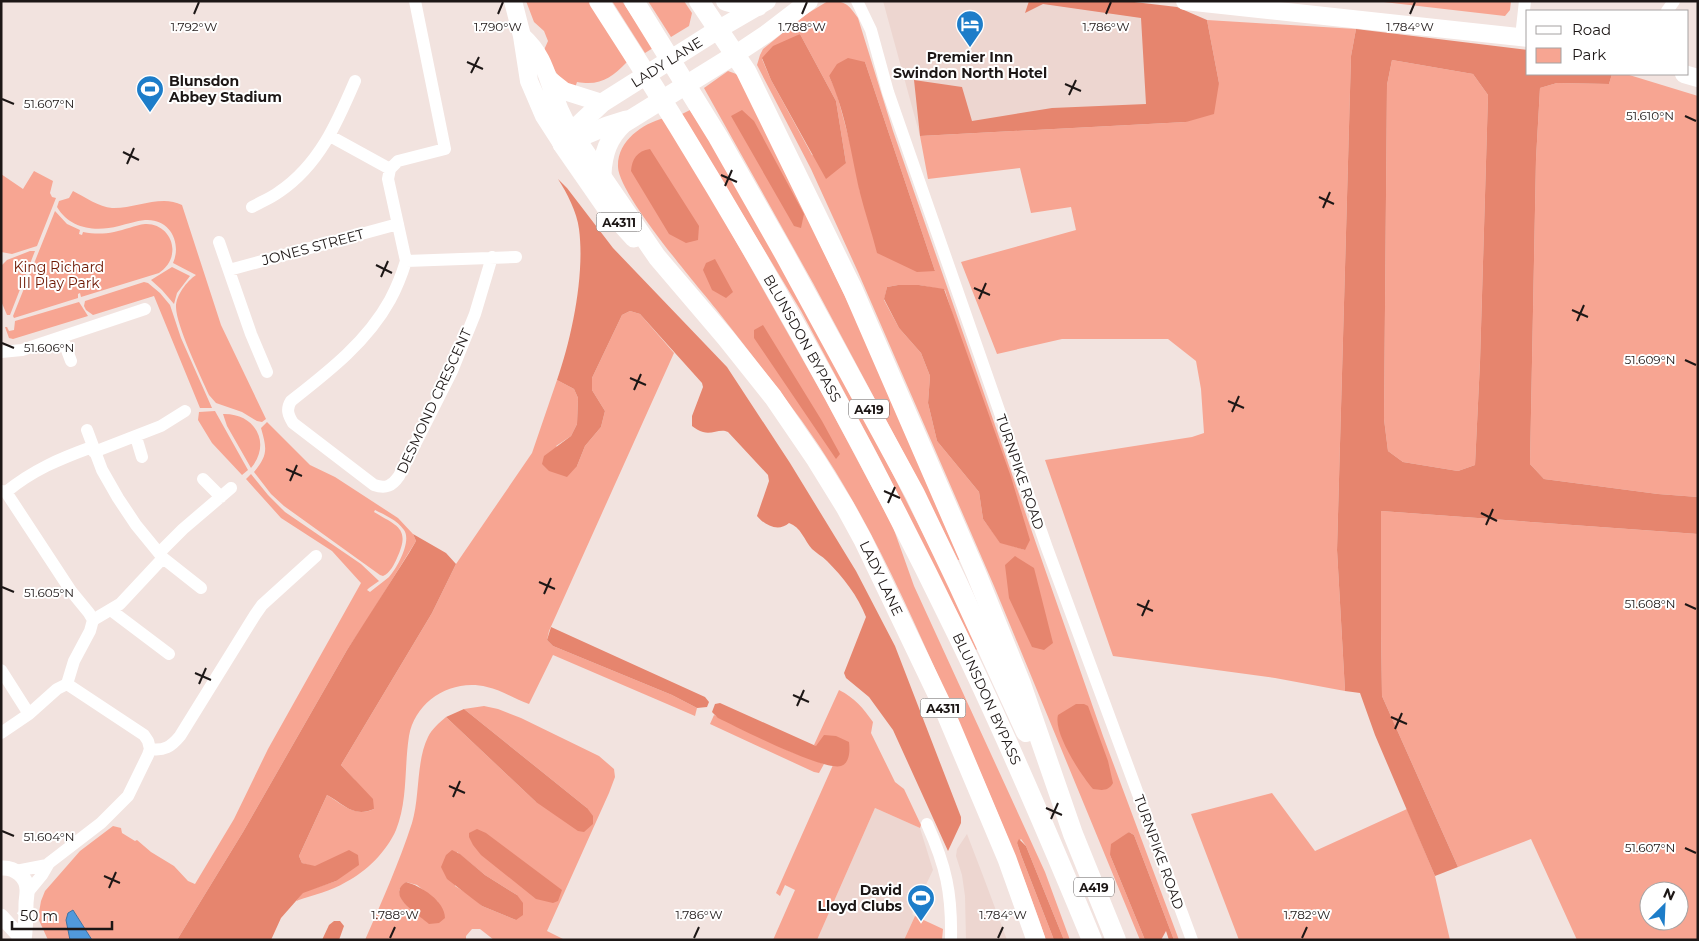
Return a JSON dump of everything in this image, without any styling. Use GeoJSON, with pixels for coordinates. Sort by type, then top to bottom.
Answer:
{"type":"FeatureCollection","features":[{"type":"Feature","properties":{"kind":"highway","name":"BLUNSDON BYPASS"},"geometry":{"type":"LineString","coordinates":[[599,1],[680,128],[762,266],[836,398],[904,527],[957,634],[1055,852]]}},
{"type":"Feature","properties":{"kind":"highway","name":"BLUNSDON BYPASS"},"geometry":{"type":"LineString","coordinates":[[634,1],[718,137],[780,246],[915,494],[1073,834]]}},
{"type":"Feature","properties":{"kind":"highway"},"geometry":{"type":"LineString","coordinates":[[699,1],[736,54]]}},
{"type":"Feature","properties":{"kind":"highway"},"geometry":{"type":"LineString","coordinates":[[726,1],[740,5],[763,4]]}},
{"type":"Feature","properties":{"kind":"highway","name":"A419"},"geometry":{"type":"LineString","coordinates":[[736,54],[755,88],[849,282],[976,573],[1021,684],[1073,834],[1116,940]]}},
{"type":"Feature","properties":{"kind":"highway","name":"A419"},"geometry":{"type":"LineString","coordinates":[[1055,852],[1082,940]]}},
{"type":"Feature","properties":{"kind":"highway","name":"A419"},"geometry":{"type":"LineString","coordinates":[[1055,852],[1092,940]]}},
{"type":"Feature","properties":{"kind":"main road","name":"LADY LANE"},"geometry":{"type":"LineString","coordinates":[[513,1],[522,36],[527,74],[544,116],[570,138],[602,174],[657,257],[726,338],[773,398],[816,460],[845,507],[863,540],[943,707],[1007,859],[1036,940]]}},
{"type":"Feature","properties":{"kind":"main road"},"geometry":{"type":"LineString","coordinates":[[602,174],[604,156],[610,140],[618,128],[736,54],[809,1]]}},
{"type":"Feature","properties":{"kind":"main road"},"geometry":{"type":"LineString","coordinates":[[1185,1],[1524,37]]}},
{"type":"Feature","properties":{"kind":"main road","name":"LADY LANE"},"geometry":{"type":"LineString","coordinates":[[570,138],[602,102],[719,29],[763,4]]}},
{"type":"Feature","properties":{"kind":"main road","name":"LADY LANE"},"geometry":{"type":"LineString","coordinates":[[522,36],[533,46],[541,58],[570,138],[605,206],[636,241],[657,257]]}},
{"type":"Feature","properties":{"kind":"main road"},"geometry":{"type":"LineString","coordinates":[[550,80],[564,91],[602,102]]}},
{"type":"Feature","properties":{"kind":"main road"},"geometry":{"type":"LineString","coordinates":[[570,138],[636,115]]}},
{"type":"Feature","properties":{"kind":"street"},"geometry":{"type":"LineString","coordinates":[[415,1],[445,149],[398,161],[390,170],[388,179],[406,261],[516,257]]}},
{"type":"Feature","properties":{"kind":"street","name":"TURNPIKE ROAD"},"geometry":{"type":"LineString","coordinates":[[857,1],[871,30],[891,102],[1047,548],[1192,940]]}},
{"type":"Feature","properties":{"kind":"street"},"geometry":{"type":"LineString","coordinates":[[1524,37],[1525,1]]}},
{"type":"Feature","properties":{"kind":"street"},"geometry":{"type":"LineString","coordinates":[[252,207],[280,192],[302,173],[318,155],[330,136],[355,80]]}},
{"type":"Feature","properties":{"kind":"street"},"geometry":{"type":"LineString","coordinates":[[330,136],[390,170]]}},
{"type":"Feature","properties":{"kind":"street","name":"JONES STREET"},"geometry":{"type":"LineString","coordinates":[[229,270],[398,224]]}},
{"type":"Feature","properties":{"kind":"street"},"geometry":{"type":"LineString","coordinates":[[219,242],[251,334],[267,372]]}},
{"type":"Feature","properties":{"kind":"street","name":"DESMOND CRESCENT"},"geometry":{"type":"LineString","coordinates":[[406,261],[390,299],[366,334],[327,373],[291,401],[287,407],[288,414],[293,423],[374,485],[385,487],[395,482],[403,470],[452,371],[475,314],[492,257]]}},
{"type":"Feature","properties":{"kind":"street"},"geometry":{"type":"LineString","coordinates":[[1,352],[17,351],[145,309]]}},
{"type":"Feature","properties":{"kind":"street"},"geometry":{"type":"LineString","coordinates":[[62,337],[71,361]]}},
{"type":"Feature","properties":{"kind":"street"},"geometry":{"type":"LineString","coordinates":[[1,734],[29,714],[53,692],[67,684],[74,661],[90,632],[93,620],[3,492],[42,467],[93,449],[136,437],[161,426],[185,410]]}},
{"type":"Feature","properties":{"kind":"street"},"geometry":{"type":"LineString","coordinates":[[87,430],[93,449],[118,498],[136,525],[161,556],[201,588]]}},
{"type":"Feature","properties":{"kind":"street"},"geometry":{"type":"LineString","coordinates":[[136,437],[142,457]]}},
{"type":"Feature","properties":{"kind":"street"},"geometry":{"type":"LineString","coordinates":[[203,479],[221,497]]}},
{"type":"Feature","properties":{"kind":"street"},"geometry":{"type":"LineString","coordinates":[[93,620],[112,611],[127,598],[183,528],[232,488]]}},
{"type":"Feature","properties":{"kind":"street"},"geometry":{"type":"LineString","coordinates":[[150,749],[165,749],[180,736],[262,605],[316,556]]}},
{"type":"Feature","properties":{"kind":"street"},"geometry":{"type":"LineString","coordinates":[[112,611],[169,654]]}},
{"type":"Feature","properties":{"kind":"street"},"geometry":{"type":"LineString","coordinates":[[1,670],[29,714]]}},
{"type":"Feature","properties":{"kind":"street"},"geometry":{"type":"LineString","coordinates":[[1,915],[18,910],[42,876],[47,865],[102,823],[117,809],[131,791],[150,749],[144,735],[67,684]]}},
{"type":"Feature","properties":{"kind":"street"},"geometry":{"type":"LineString","coordinates":[[927,824],[945,869],[950,906],[951,940]]}},
{"type":"Feature","properties":{"kind":"street"},"geometry":{"type":"LineString","coordinates":[[6,868],[47,865]]}},
{"type":"Feature","properties":{"kind":"street"},"geometry":{"type":"LineString","coordinates":[[6,868],[25,880],[27,916],[24,940]]}},
{"type":"Feature","properties":{"kind":"street"},"geometry":{"type":"LineString","coordinates":[[1,915],[24,940]]}},
{"type":"Feature","properties":{"kind":"shaded area"},"geometry":{"type":"Polygon","coordinates":[[[883,1],[1082,1],[1198,18],[1211,107],[959,129],[920,136],[883,1]]]}},
{"type":"Feature","properties":{"kind":"shaded area"},"geometry":{"type":"Polygon","coordinates":[[[1029,1],[1126,1],[1177,7],[1207,20],[1219,83],[1214,114],[1186,122],[920,136],[914,80],[962,87],[972,121],[1052,108],[1146,104],[1141,18],[1043,4],[1025,13],[1029,1]]]}},
{"type":"Feature","properties":{"kind":"shaded area"},"geometry":{"type":"Polygon","coordinates":[[[1356,29],[1526,50],[1526,75],[1612,75],[1609,84],[1557,83],[1540,88],[1536,159],[1530,464],[1544,479],[1658,494],[1698,497],[1698,534],[1381,511],[1382,696],[1458,867],[1435,876],[1375,735],[1360,693],[1345,691],[1337,550],[1351,56],[1356,29]],[[1392,60],[1387,85],[1384,419],[1388,451],[1403,462],[1458,471],[1475,465],[1488,95],[1473,74],[1392,60]]]}},
{"type":"Feature","properties":{"kind":"shaded area"},"geometry":{"type":"Polygon","coordinates":[[[800,34],[836,101],[846,163],[826,179],[771,80],[762,58],[773,46],[800,34]]]}},
{"type":"Feature","properties":{"kind":"shaded area"},"geometry":{"type":"Polygon","coordinates":[[[848,58],[865,62],[935,271],[917,272],[877,253],[860,193],[840,104],[829,76],[837,64],[848,58]]]}},
{"type":"Feature","properties":{"kind":"shaded area"},"geometry":{"type":"Polygon","coordinates":[[[742,110],[754,121],[804,214],[801,228],[794,226],[731,116],[742,110]]]}},
{"type":"Feature","properties":{"kind":"shaded area"},"geometry":{"type":"Polygon","coordinates":[[[650,149],[699,226],[698,240],[686,243],[669,234],[631,171],[636,156],[650,149]]]}},
{"type":"Feature","properties":{"kind":"shaded area"},"geometry":{"type":"Polygon","coordinates":[[[558,179],[613,248],[727,367],[790,463],[856,571],[895,646],[961,817],[961,823],[948,851],[893,730],[869,697],[846,678],[844,673],[866,617],[859,602],[850,587],[825,559],[812,549],[797,527],[789,523],[781,527],[772,527],[764,523],[757,516],[769,481],[768,475],[728,432],[706,433],[692,426],[692,416],[703,387],[702,383],[640,314],[630,311],[622,315],[592,378],[592,390],[605,411],[601,427],[585,446],[577,466],[567,477],[549,471],[542,464],[544,456],[571,436],[577,424],[578,398],[574,389],[557,380],[568,345],[579,285],[579,229],[574,209],[558,179]]]}},
{"type":"Feature","properties":{"kind":"shaded area"},"geometry":{"type":"Polygon","coordinates":[[[715,259],[733,292],[726,298],[712,290],[703,270],[706,263],[715,259]]]}},
{"type":"Feature","properties":{"kind":"shaded area"},"geometry":{"type":"Polygon","coordinates":[[[919,285],[944,289],[1011,477],[1030,540],[1025,550],[1000,543],[983,519],[979,492],[937,441],[928,403],[930,376],[921,353],[899,328],[884,299],[887,287],[919,285]]]}},
{"type":"Feature","properties":{"kind":"shaded area"},"geometry":{"type":"Polygon","coordinates":[[[763,325],[840,454],[836,459],[754,338],[754,330],[763,325]]]}},
{"type":"Feature","properties":{"kind":"shaded area"},"geometry":{"type":"Polygon","coordinates":[[[413,534],[446,553],[456,564],[432,613],[341,765],[373,799],[374,809],[360,812],[354,811],[327,795],[299,856],[302,863],[315,866],[349,850],[358,855],[359,865],[336,881],[303,893],[281,918],[271,940],[177,940],[243,832],[347,650],[416,541],[413,534]]]}},
{"type":"Feature","properties":{"kind":"shaded area"},"geometry":{"type":"Polygon","coordinates":[[[1015,556],[1034,568],[1053,643],[1044,650],[1032,647],[1009,598],[1005,565],[1015,556]]]}},
{"type":"Feature","properties":{"kind":"shaded area"},"geometry":{"type":"Polygon","coordinates":[[[551,627],[705,697],[709,702],[707,707],[697,708],[672,695],[553,646],[547,640],[551,627]]]}},
{"type":"Feature","properties":{"kind":"shaded area"},"geometry":{"type":"Polygon","coordinates":[[[720,703],[816,746],[824,735],[836,736],[849,742],[848,759],[841,766],[831,766],[780,748],[718,718],[712,712],[715,704],[720,703]]]}},
{"type":"Feature","properties":{"kind":"shaded area"},"geometry":{"type":"Polygon","coordinates":[[[1076,704],[1088,706],[1108,761],[1113,783],[1107,789],[1093,789],[1075,764],[1064,743],[1058,723],[1058,715],[1076,704]]]}},
{"type":"Feature","properties":{"kind":"shaded area"},"geometry":{"type":"Polygon","coordinates":[[[464,709],[587,808],[593,816],[593,824],[584,832],[578,831],[536,802],[446,717],[464,709]]]}},
{"type":"Feature","properties":{"kind":"shaded area"},"geometry":{"type":"Polygon","coordinates":[[[875,808],[920,828],[933,870],[912,914],[915,916],[904,940],[817,940],[875,808]]]}},
{"type":"Feature","properties":{"kind":"shaded area"},"geometry":{"type":"Polygon","coordinates":[[[477,829],[486,833],[562,890],[558,901],[553,903],[536,899],[481,855],[469,837],[469,833],[477,829]]]}},
{"type":"Feature","properties":{"kind":"shaded area"},"geometry":{"type":"Polygon","coordinates":[[[1129,832],[1134,835],[1174,940],[1169,940],[1166,931],[1161,940],[1145,940],[1110,855],[1111,844],[1129,832]]]}},
{"type":"Feature","properties":{"kind":"shaded area"},"geometry":{"type":"Polygon","coordinates":[[[967,834],[1007,940],[966,940],[965,896],[962,875],[956,856],[957,849],[967,834]]]}},
{"type":"Feature","properties":{"kind":"shaded area"},"geometry":{"type":"Polygon","coordinates":[[[1019,839],[1026,846],[1064,940],[1054,940],[1021,855],[1017,843],[1019,839]]]}},
{"type":"Feature","properties":{"kind":"shaded area"},"geometry":{"type":"Polygon","coordinates":[[[452,850],[460,854],[485,875],[517,895],[523,903],[523,915],[516,920],[482,906],[447,879],[441,867],[446,855],[452,850]]]}},
{"type":"Feature","properties":{"kind":"shaded area"},"geometry":{"type":"Polygon","coordinates":[[[406,882],[425,891],[437,900],[444,912],[445,918],[439,923],[429,924],[411,910],[401,899],[399,893],[401,887],[406,882]]]}},
{"type":"Feature","properties":{"kind":"shaded area"},"geometry":{"type":"Polygon","coordinates":[[[334,921],[340,921],[344,926],[339,940],[322,940],[329,925],[334,921]]]}},
{"type":"Feature","properties":{"kind":"green space"},"geometry":{"type":"Polygon","coordinates":[[[526,1],[589,1],[627,62],[605,80],[593,83],[577,82],[575,88],[569,85],[560,77],[550,62],[544,50],[548,41],[544,31],[534,22],[526,1]]]}},
{"type":"Feature","properties":{"kind":"green space"},"geometry":{"type":"Polygon","coordinates":[[[612,1],[622,1],[653,48],[645,53],[612,1]]]}},
{"type":"Feature","properties":{"kind":"green space"},"geometry":{"type":"Polygon","coordinates":[[[648,1],[684,1],[692,13],[689,26],[671,37],[648,1]]]}},
{"type":"Feature","properties":{"kind":"green space"},"geometry":{"type":"Polygon","coordinates":[[[828,1],[834,1],[846,4],[858,18],[893,131],[1103,736],[1179,940],[1174,940],[1134,835],[1129,832],[1110,855],[1145,940],[1140,940],[994,586],[858,272],[811,169],[757,65],[763,49],[805,15],[828,1]],[[800,34],[762,59],[771,80],[812,155],[846,163],[836,101],[800,34]],[[865,62],[829,76],[836,91],[852,150],[860,192],[935,271],[865,62]],[[919,285],[887,287],[884,300],[899,328],[921,353],[930,376],[928,403],[937,441],[979,492],[983,519],[1000,542],[1025,550],[945,290],[919,285]]]}},
{"type":"Feature","properties":{"kind":"green space"},"geometry":{"type":"Polygon","coordinates":[[[1375,1],[1511,1],[1510,10],[1505,16],[1375,1]]]}},
{"type":"Feature","properties":{"kind":"green space"},"geometry":{"type":"Polygon","coordinates":[[[1207,20],[1356,29],[1351,56],[1337,550],[1345,691],[1275,678],[1113,656],[1045,460],[1192,437],[1204,433],[1201,389],[1196,361],[1168,339],[1062,339],[997,354],[961,262],[1076,230],[1071,207],[1031,213],[1020,168],[928,179],[920,136],[1186,122],[1219,83],[1207,20]]]}},
{"type":"Feature","properties":{"kind":"green space"},"geometry":{"type":"Polygon","coordinates":[[[1392,60],[1473,74],[1488,95],[1475,465],[1458,471],[1403,462],[1388,451],[1384,419],[1387,85],[1392,60]]]}},
{"type":"Feature","properties":{"kind":"green space"},"geometry":{"type":"Polygon","coordinates":[[[728,71],[739,75],[852,311],[960,560],[958,560],[916,476],[813,283],[704,88],[728,71]]]}},
{"type":"Feature","properties":{"kind":"green space"},"geometry":{"type":"Polygon","coordinates":[[[1612,75],[1629,75],[1698,96],[1698,497],[1658,494],[1544,479],[1530,464],[1536,159],[1540,88],[1557,83],[1609,84],[1612,75]]]}},
{"type":"Feature","properties":{"kind":"green space"},"geometry":{"type":"Polygon","coordinates":[[[690,110],[723,161],[851,391],[980,647],[976,650],[880,459],[801,311],[682,114],[690,110]]]}},
{"type":"Feature","properties":{"kind":"green space"},"geometry":{"type":"Polygon","coordinates":[[[664,118],[668,121],[825,399],[893,527],[914,586],[1045,872],[1070,940],[1064,940],[1026,846],[1021,839],[1017,843],[1054,940],[1046,940],[998,813],[928,653],[876,544],[838,475],[793,409],[644,218],[622,180],[618,167],[619,158],[626,142],[640,129],[664,118]]]}},
{"type":"Feature","properties":{"kind":"green space"},"geometry":{"type":"Polygon","coordinates":[[[34,171],[53,181],[50,193],[52,197],[56,198],[37,246],[12,254],[1,252],[1,174],[23,189],[34,171]]]}},
{"type":"Feature","properties":{"kind":"green space"},"geometry":{"type":"Polygon","coordinates":[[[73,191],[97,204],[112,208],[157,201],[174,202],[182,205],[221,325],[266,419],[262,422],[257,421],[242,412],[216,403],[209,395],[184,338],[176,307],[176,302],[183,289],[196,275],[173,263],[176,248],[175,240],[167,227],[154,220],[145,220],[101,229],[76,224],[62,214],[57,207],[59,201],[69,198],[73,191]]]}},
{"type":"Feature","properties":{"kind":"green space","name":"King Richard III Play Park"},"geometry":{"type":"Polygon","coordinates":[[[55,211],[67,224],[80,230],[79,234],[82,235],[83,232],[110,233],[145,224],[157,226],[166,233],[171,242],[172,254],[170,260],[159,273],[81,297],[80,293],[78,298],[14,318],[13,316],[55,211]]]}},
{"type":"Feature","properties":{"kind":"green space"},"geometry":{"type":"Polygon","coordinates":[[[30,251],[35,251],[10,315],[7,315],[1,301],[1,266],[7,260],[30,251]]]}},
{"type":"Feature","properties":{"kind":"green space"},"geometry":{"type":"Polygon","coordinates":[[[172,267],[190,276],[177,293],[174,304],[151,280],[172,267]]]}},
{"type":"Feature","properties":{"kind":"green space"},"geometry":{"type":"Polygon","coordinates":[[[144,282],[160,293],[170,305],[181,338],[212,408],[200,408],[154,296],[93,315],[84,306],[85,301],[144,282]]]}},
{"type":"Feature","properties":{"kind":"green space"},"geometry":{"type":"Polygon","coordinates":[[[79,302],[88,316],[13,339],[9,338],[5,327],[9,331],[14,330],[15,321],[79,302]]]}},
{"type":"Feature","properties":{"kind":"green space"},"geometry":{"type":"Polygon","coordinates":[[[630,311],[640,314],[674,353],[549,631],[547,640],[553,646],[672,695],[697,708],[695,716],[553,655],[529,704],[487,687],[474,685],[449,689],[427,703],[413,723],[407,748],[405,784],[400,819],[387,846],[375,860],[354,878],[322,893],[296,901],[303,892],[336,881],[349,851],[315,867],[302,863],[299,856],[327,795],[343,806],[355,811],[361,812],[374,809],[354,779],[341,765],[432,613],[456,564],[532,453],[557,380],[574,389],[578,398],[577,424],[571,436],[556,446],[577,466],[585,446],[601,427],[605,411],[592,390],[592,378],[622,315],[630,311]]]}},
{"type":"Feature","properties":{"kind":"green space"},"geometry":{"type":"Polygon","coordinates":[[[215,411],[248,470],[242,475],[212,443],[198,420],[199,412],[215,411]]]}},
{"type":"Feature","properties":{"kind":"green space"},"geometry":{"type":"Polygon","coordinates":[[[223,414],[244,418],[257,431],[260,449],[251,468],[227,426],[223,414]]]}},
{"type":"Feature","properties":{"kind":"green space"},"geometry":{"type":"Polygon","coordinates":[[[267,422],[310,465],[335,477],[398,518],[413,534],[416,541],[347,650],[243,832],[177,940],[92,940],[73,910],[68,929],[70,940],[48,940],[38,918],[45,891],[80,851],[113,826],[121,828],[122,833],[135,841],[137,840],[151,852],[174,866],[188,881],[195,884],[234,819],[268,749],[361,583],[332,551],[281,518],[246,479],[251,474],[285,512],[361,564],[379,581],[367,590],[370,592],[389,577],[405,547],[406,535],[401,526],[375,510],[374,512],[399,529],[403,540],[396,561],[390,571],[383,576],[380,575],[284,506],[271,494],[254,472],[264,456],[265,447],[261,428],[267,422]]]}},
{"type":"Feature","properties":{"kind":"green space"},"geometry":{"type":"Polygon","coordinates":[[[1381,511],[1698,534],[1698,940],[1577,940],[1531,839],[1458,867],[1382,696],[1381,511]]]}},
{"type":"Feature","properties":{"kind":"green space"},"geometry":{"type":"Polygon","coordinates":[[[839,690],[850,696],[873,722],[871,733],[895,782],[904,789],[921,825],[920,828],[875,808],[817,940],[773,940],[795,890],[785,885],[780,896],[776,893],[833,765],[840,766],[814,745],[839,690]]]}},
{"type":"Feature","properties":{"kind":"green space"},"geometry":{"type":"Polygon","coordinates":[[[484,706],[521,718],[599,756],[614,769],[615,777],[609,793],[547,931],[565,940],[494,940],[480,929],[472,929],[466,936],[466,940],[365,940],[396,867],[412,823],[424,747],[432,731],[446,717],[536,802],[587,808],[464,709],[484,706]],[[457,852],[455,886],[482,906],[516,920],[517,895],[485,875],[457,852]],[[406,882],[399,890],[402,900],[429,923],[439,923],[438,902],[417,885],[406,882]]]}},
{"type":"Feature","properties":{"kind":"green space"},"geometry":{"type":"Polygon","coordinates":[[[714,715],[789,751],[824,764],[819,773],[814,772],[710,724],[714,715]]]}},
{"type":"Feature","properties":{"kind":"green space"},"geometry":{"type":"Polygon","coordinates":[[[1272,793],[1315,851],[1407,809],[1435,876],[1450,940],[1239,940],[1191,814],[1272,793]]]}},
{"type":"Feature","properties":{"kind":"green space","name":"David Lloyd Clubs"},"geometry":{"type":"Polygon","coordinates":[[[915,916],[943,929],[942,940],[904,940],[915,916]]]}},
{"type":"Feature","properties":{"kind":"water"},"geometry":{"type":"Polygon","coordinates":[[[73,910],[92,940],[70,940],[66,920],[68,913],[73,910]]]}},
{"type":"Feature","properties":{"kind":"place","name":"Premier Inn Swindon North Hotel"},"geometry":{"type":"Point","coordinates":[970,48]}},
{"type":"Feature","properties":{"kind":"place","name":"Blunsdon Abbey Stadium"},"geometry":{"type":"Point","coordinates":[150,113]}},
{"type":"Feature","properties":{"kind":"place","name":"David Lloyd Clubs"},"geometry":{"type":"Point","coordinates":[921,922]}}]}
